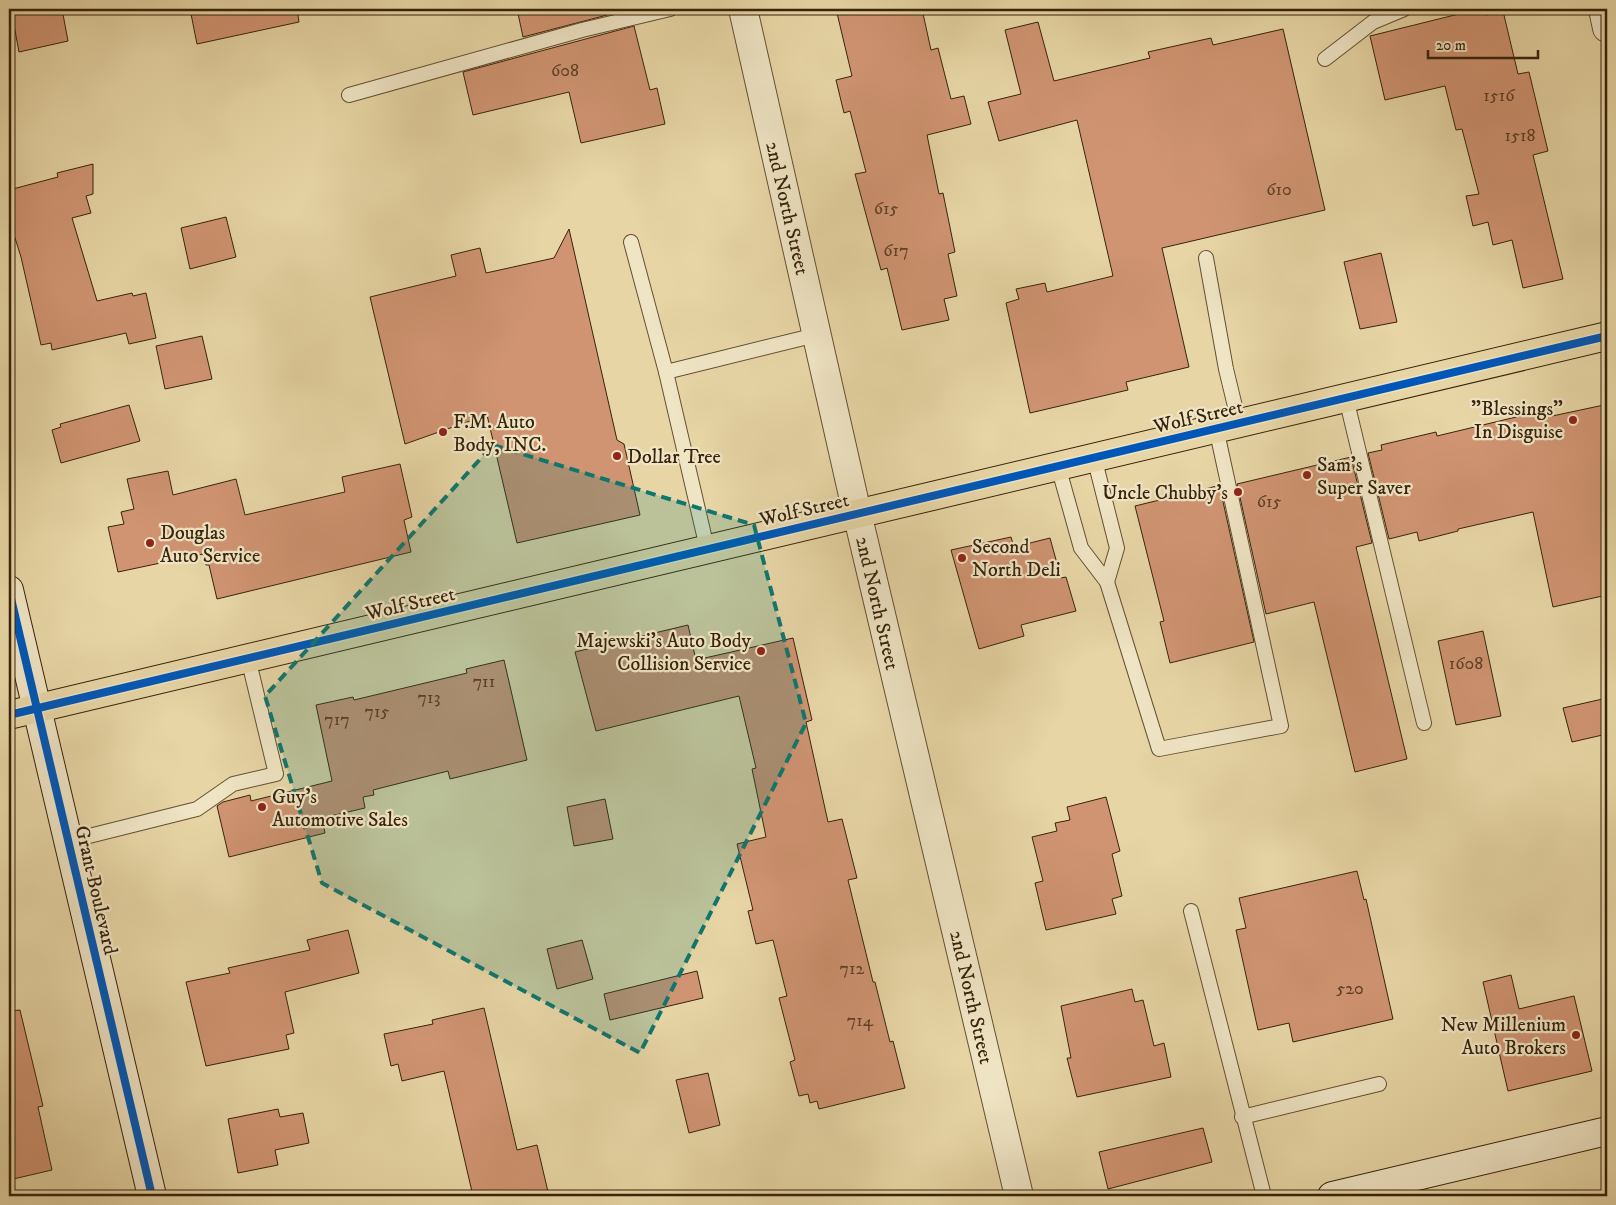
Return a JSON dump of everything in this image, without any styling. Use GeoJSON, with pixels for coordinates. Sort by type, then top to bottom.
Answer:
{"type":"FeatureCollection","features":[{"type":"Feature","properties":{"kind":"main road","name":"Wolf Street"},"geometry":{"type":"LineString","coordinates":[[9,715],[1607,336]]}},
{"type":"Feature","properties":{"kind":"street","name":"2nd North Street"},"geometry":{"type":"LineString","coordinates":[[742,9],[857,513],[1019,1196]]}},
{"type":"Feature","properties":{"kind":"street"},"geometry":{"type":"LineString","coordinates":[[1603,9],[1607,28]]}},
{"type":"Feature","properties":{"kind":"street","name":"Grant Boulevard"},"geometry":{"type":"LineString","coordinates":[[9,596],[69,841],[152,1196]]}},
{"type":"Feature","properties":{"kind":"street"},"geometry":{"type":"LineString","coordinates":[[1332,1196],[1607,1131]]}},
{"type":"Feature","properties":{"kind":"lane"},"geometry":{"type":"LineString","coordinates":[[349,95],[564,34],[670,9]]}},
{"type":"Feature","properties":{"kind":"lane"},"geometry":{"type":"LineString","coordinates":[[1325,59],[1373,22],[1404,9]]}},
{"type":"Feature","properties":{"kind":"lane"},"geometry":{"type":"LineString","coordinates":[[631,242],[666,372],[707,548]]}},
{"type":"Feature","properties":{"kind":"lane"},"geometry":{"type":"LineString","coordinates":[[1058,466],[1081,548],[1107,582],[1159,749],[1281,726],[1228,425],[1226,369],[1206,258]]}},
{"type":"Feature","properties":{"kind":"lane"},"geometry":{"type":"LineString","coordinates":[[666,372],[816,335]]}},
{"type":"Feature","properties":{"kind":"lane"},"geometry":{"type":"LineString","coordinates":[[1346,398],[1424,723]]}},
{"type":"Feature","properties":{"kind":"lane"},"geometry":{"type":"LineString","coordinates":[[1094,457],[1117,548],[1107,582]]}},
{"type":"Feature","properties":{"kind":"lane"},"geometry":{"type":"LineString","coordinates":[[69,841],[197,809],[233,784],[276,774],[248,658]]}},
{"type":"Feature","properties":{"kind":"lane"},"geometry":{"type":"LineString","coordinates":[[1191,912],[1242,1117],[1264,1196]]}},
{"type":"Feature","properties":{"kind":"lane"},"geometry":{"type":"LineString","coordinates":[[1242,1117],[1379,1084]]}},
{"type":"Feature","properties":{"kind":"highlighted area"},"geometry":{"type":"Polygon","coordinates":[[[493,445],[754,525],[806,723],[640,1053],[322,883],[265,696],[493,445]]]}},
{"type":"Feature","properties":{"kind":"building"},"geometry":{"type":"Polygon","coordinates":[[[11,9],[62,9],[68,41],[19,52],[11,9]]]}},
{"type":"Feature","properties":{"kind":"building"},"geometry":{"type":"Polygon","coordinates":[[[190,9],[297,9],[299,22],[197,44],[190,9]]]}},
{"type":"Feature","properties":{"kind":"building"},"geometry":{"type":"Polygon","coordinates":[[[517,9],[630,9],[523,37],[517,9]]]}},
{"type":"Feature","properties":{"kind":"building"},"geometry":{"type":"Polygon","coordinates":[[[854,9],[922,9],[931,50],[938,48],[951,99],[964,96],[971,124],[927,135],[939,194],[943,193],[955,252],[948,254],[957,296],[944,299],[949,320],[902,330],[887,268],[881,270],[855,174],[866,172],[850,111],[844,113],[836,80],[852,76],[837,13],[854,9]]]}},
{"type":"Feature","properties":{"kind":"building"},"geometry":{"type":"Polygon","coordinates":[[[1484,9],[1486,15],[1503,11],[1518,74],[1529,72],[1548,151],[1533,155],[1563,279],[1523,288],[1512,240],[1493,245],[1488,222],[1473,226],[1466,196],[1479,194],[1462,129],[1456,130],[1445,86],[1385,100],[1370,36],[1484,9]]]}},
{"type":"Feature","properties":{"kind":"building"},"geometry":{"type":"Polygon","coordinates":[[[1038,22],[1054,81],[1150,58],[1148,52],[1211,38],[1213,45],[1283,29],[1325,210],[1162,248],[1189,367],[1126,382],[1128,390],[1030,413],[1006,303],[1019,299],[1016,289],[1045,283],[1047,292],[1113,276],[1077,120],[999,141],[988,102],[1021,94],[1005,30],[1038,22]]]}},
{"type":"Feature","properties":{"kind":"building"},"geometry":{"type":"Polygon","coordinates":[[[634,26],[650,90],[657,88],[665,124],[581,143],[569,92],[473,115],[463,72],[634,26]]]}},
{"type":"Feature","properties":{"kind":"building"},"geometry":{"type":"Polygon","coordinates":[[[93,164],[93,194],[86,196],[91,213],[72,218],[97,301],[132,293],[133,296],[146,293],[156,338],[129,344],[126,333],[52,350],[51,343],[41,345],[21,257],[9,219],[9,190],[58,177],[57,173],[93,164]]]}},
{"type":"Feature","properties":{"kind":"building"},"geometry":{"type":"Polygon","coordinates":[[[226,217],[236,257],[190,269],[181,228],[226,217]]]}},
{"type":"Feature","properties":{"kind":"building"},"geometry":{"type":"Polygon","coordinates":[[[569,229],[617,440],[624,444],[640,515],[517,543],[487,415],[405,444],[370,297],[456,276],[451,255],[480,248],[486,273],[554,258],[569,229]]]}},
{"type":"Feature","properties":{"kind":"building"},"geometry":{"type":"Polygon","coordinates":[[[1381,253],[1397,322],[1360,329],[1344,262],[1381,253]]]}},
{"type":"Feature","properties":{"kind":"building"},"geometry":{"type":"Polygon","coordinates":[[[202,336],[212,379],[165,389],[156,346],[202,336]]]}},
{"type":"Feature","properties":{"kind":"building"},"geometry":{"type":"Polygon","coordinates":[[[129,405],[140,441],[61,463],[52,430],[61,427],[60,424],[129,405]]]}},
{"type":"Feature","properties":{"kind":"building"},"geometry":{"type":"Polygon","coordinates":[[[1604,405],[1607,421],[1607,595],[1553,607],[1533,512],[1458,529],[1458,531],[1419,541],[1417,532],[1389,539],[1368,453],[1382,450],[1381,445],[1436,432],[1437,436],[1537,412],[1538,419],[1604,405]]]}},
{"type":"Feature","properties":{"kind":"building"},"geometry":{"type":"Polygon","coordinates":[[[1351,457],[1372,543],[1356,547],[1407,759],[1355,772],[1314,602],[1266,614],[1237,484],[1351,457]]]}},
{"type":"Feature","properties":{"kind":"building"},"geometry":{"type":"Polygon","coordinates":[[[400,464],[412,517],[404,520],[411,552],[217,599],[209,565],[206,565],[203,554],[118,572],[108,527],[124,524],[121,512],[134,509],[127,479],[168,471],[173,495],[236,479],[245,515],[345,492],[342,477],[400,464]]]}},
{"type":"Feature","properties":{"kind":"building"},"geometry":{"type":"Polygon","coordinates":[[[1217,486],[1218,489],[1220,488],[1254,642],[1170,663],[1160,622],[1164,621],[1135,506],[1217,486]]]}},
{"type":"Feature","properties":{"kind":"building"},"geometry":{"type":"Polygon","coordinates":[[[1011,537],[1014,547],[1050,538],[1061,578],[1066,577],[1076,611],[1021,625],[1024,636],[979,649],[951,550],[1011,537]]]}},
{"type":"Feature","properties":{"kind":"building"},"geometry":{"type":"Polygon","coordinates":[[[688,625],[696,660],[793,638],[812,720],[806,722],[828,822],[842,819],[857,878],[848,880],[873,982],[875,982],[890,1042],[893,1041],[905,1088],[819,1109],[817,1101],[810,1103],[808,1094],[799,1096],[790,1062],[795,1060],[779,998],[787,996],[773,940],[756,944],[748,911],[753,910],[737,844],[766,837],[752,769],[756,768],[739,696],[596,731],[575,652],[688,625]]]}},
{"type":"Feature","properties":{"kind":"building"},"geometry":{"type":"Polygon","coordinates":[[[1483,631],[1501,716],[1456,725],[1438,641],[1483,631]]]}},
{"type":"Feature","properties":{"kind":"building"},"geometry":{"type":"Polygon","coordinates":[[[504,660],[527,760],[450,779],[448,771],[373,790],[374,795],[363,797],[365,808],[322,818],[325,833],[229,857],[217,806],[223,802],[250,795],[251,801],[332,781],[316,705],[353,697],[354,700],[467,673],[466,669],[504,660]]]}},
{"type":"Feature","properties":{"kind":"building"},"geometry":{"type":"Polygon","coordinates":[[[1607,698],[1607,734],[1572,742],[1563,708],[1607,698]]]}},
{"type":"Feature","properties":{"kind":"building"},"geometry":{"type":"Polygon","coordinates":[[[1106,797],[1120,851],[1112,854],[1122,896],[1112,899],[1116,914],[1046,930],[1035,883],[1043,881],[1032,837],[1057,831],[1055,823],[1070,820],[1067,807],[1106,797]]]}},
{"type":"Feature","properties":{"kind":"building"},"geometry":{"type":"Polygon","coordinates":[[[605,799],[613,839],[574,846],[567,807],[605,799]]]}},
{"type":"Feature","properties":{"kind":"building"},"geometry":{"type":"Polygon","coordinates":[[[1357,871],[1364,900],[1366,899],[1393,1019],[1293,1042],[1289,1023],[1258,1030],[1236,930],[1246,928],[1239,898],[1357,871]]]}},
{"type":"Feature","properties":{"kind":"building"},"geometry":{"type":"Polygon","coordinates":[[[348,930],[359,973],[285,992],[294,1033],[286,1035],[289,1049],[206,1066],[186,982],[230,973],[228,968],[310,950],[307,940],[348,930]]]}},
{"type":"Feature","properties":{"kind":"building"},"geometry":{"type":"Polygon","coordinates":[[[582,940],[593,979],[557,989],[547,949],[582,940]]]}},
{"type":"Feature","properties":{"kind":"building"},"geometry":{"type":"Polygon","coordinates":[[[697,971],[703,998],[610,1020],[604,994],[697,971]]]}},
{"type":"Feature","properties":{"kind":"building"},"geometry":{"type":"Polygon","coordinates":[[[1511,975],[1519,1009],[1574,996],[1592,1071],[1508,1091],[1483,982],[1511,975]]]}},
{"type":"Feature","properties":{"kind":"building"},"geometry":{"type":"Polygon","coordinates":[[[1132,989],[1135,1002],[1143,1000],[1154,1046],[1164,1043],[1171,1077],[1077,1097],[1067,1058],[1071,1058],[1061,1006],[1132,989]]]}},
{"type":"Feature","properties":{"kind":"building"},"geometry":{"type":"Polygon","coordinates":[[[484,1008],[517,1150],[537,1145],[549,1196],[473,1196],[444,1071],[402,1081],[398,1064],[391,1066],[384,1034],[433,1024],[432,1020],[484,1008]]]}},
{"type":"Feature","properties":{"kind":"building"},"geometry":{"type":"Polygon","coordinates":[[[20,1010],[43,1106],[38,1107],[52,1170],[9,1180],[9,1011],[20,1010]]]}},
{"type":"Feature","properties":{"kind":"building"},"geometry":{"type":"Polygon","coordinates":[[[708,1073],[720,1125],[689,1133],[676,1080],[708,1073]]]}},
{"type":"Feature","properties":{"kind":"building"},"geometry":{"type":"Polygon","coordinates":[[[278,1109],[280,1117],[303,1113],[309,1143],[275,1150],[278,1165],[238,1173],[228,1119],[278,1109]]]}},
{"type":"Feature","properties":{"kind":"building"},"geometry":{"type":"Polygon","coordinates":[[[1203,1128],[1212,1162],[1108,1189],[1099,1152],[1203,1128]]]}},
{"type":"Feature","properties":{"kind":"cycle path"},"geometry":{"type":"LineString","coordinates":[[9,715],[1607,336]]}},
{"type":"Feature","properties":{"kind":"cycle path"},"geometry":{"type":"LineString","coordinates":[[9,590],[152,1196]]}},
{"type":"Feature","properties":{"kind":"place","name":"\"Blessings\" In Disguise"},"geometry":{"type":"Point","coordinates":[1573,420]}},
{"type":"Feature","properties":{"kind":"place","name":"F.M. Auto Body, INC."},"geometry":{"type":"Point","coordinates":[443,432]}},
{"type":"Feature","properties":{"kind":"place","name":"Dollar Tree"},"geometry":{"type":"Point","coordinates":[617,456]}},
{"type":"Feature","properties":{"kind":"place","name":"Sam's Super Saver"},"geometry":{"type":"Point","coordinates":[1307,475]}},
{"type":"Feature","properties":{"kind":"place","name":"Uncle Chubby's"},"geometry":{"type":"Point","coordinates":[1238,492]}},
{"type":"Feature","properties":{"kind":"place","name":"Douglas Auto Service"},"geometry":{"type":"Point","coordinates":[150,543]}},
{"type":"Feature","properties":{"kind":"place","name":"Second North Deli"},"geometry":{"type":"Point","coordinates":[962,558]}},
{"type":"Feature","properties":{"kind":"place","name":"Majewski's Auto Body Collision Service"},"geometry":{"type":"Point","coordinates":[761,651]}},
{"type":"Feature","properties":{"kind":"place","name":"Guy's Automotive Sales"},"geometry":{"type":"Point","coordinates":[262,807]}},
{"type":"Feature","properties":{"kind":"place","name":"New Millenium Auto Brokers"},"geometry":{"type":"Point","coordinates":[1576,1035]}}]}
